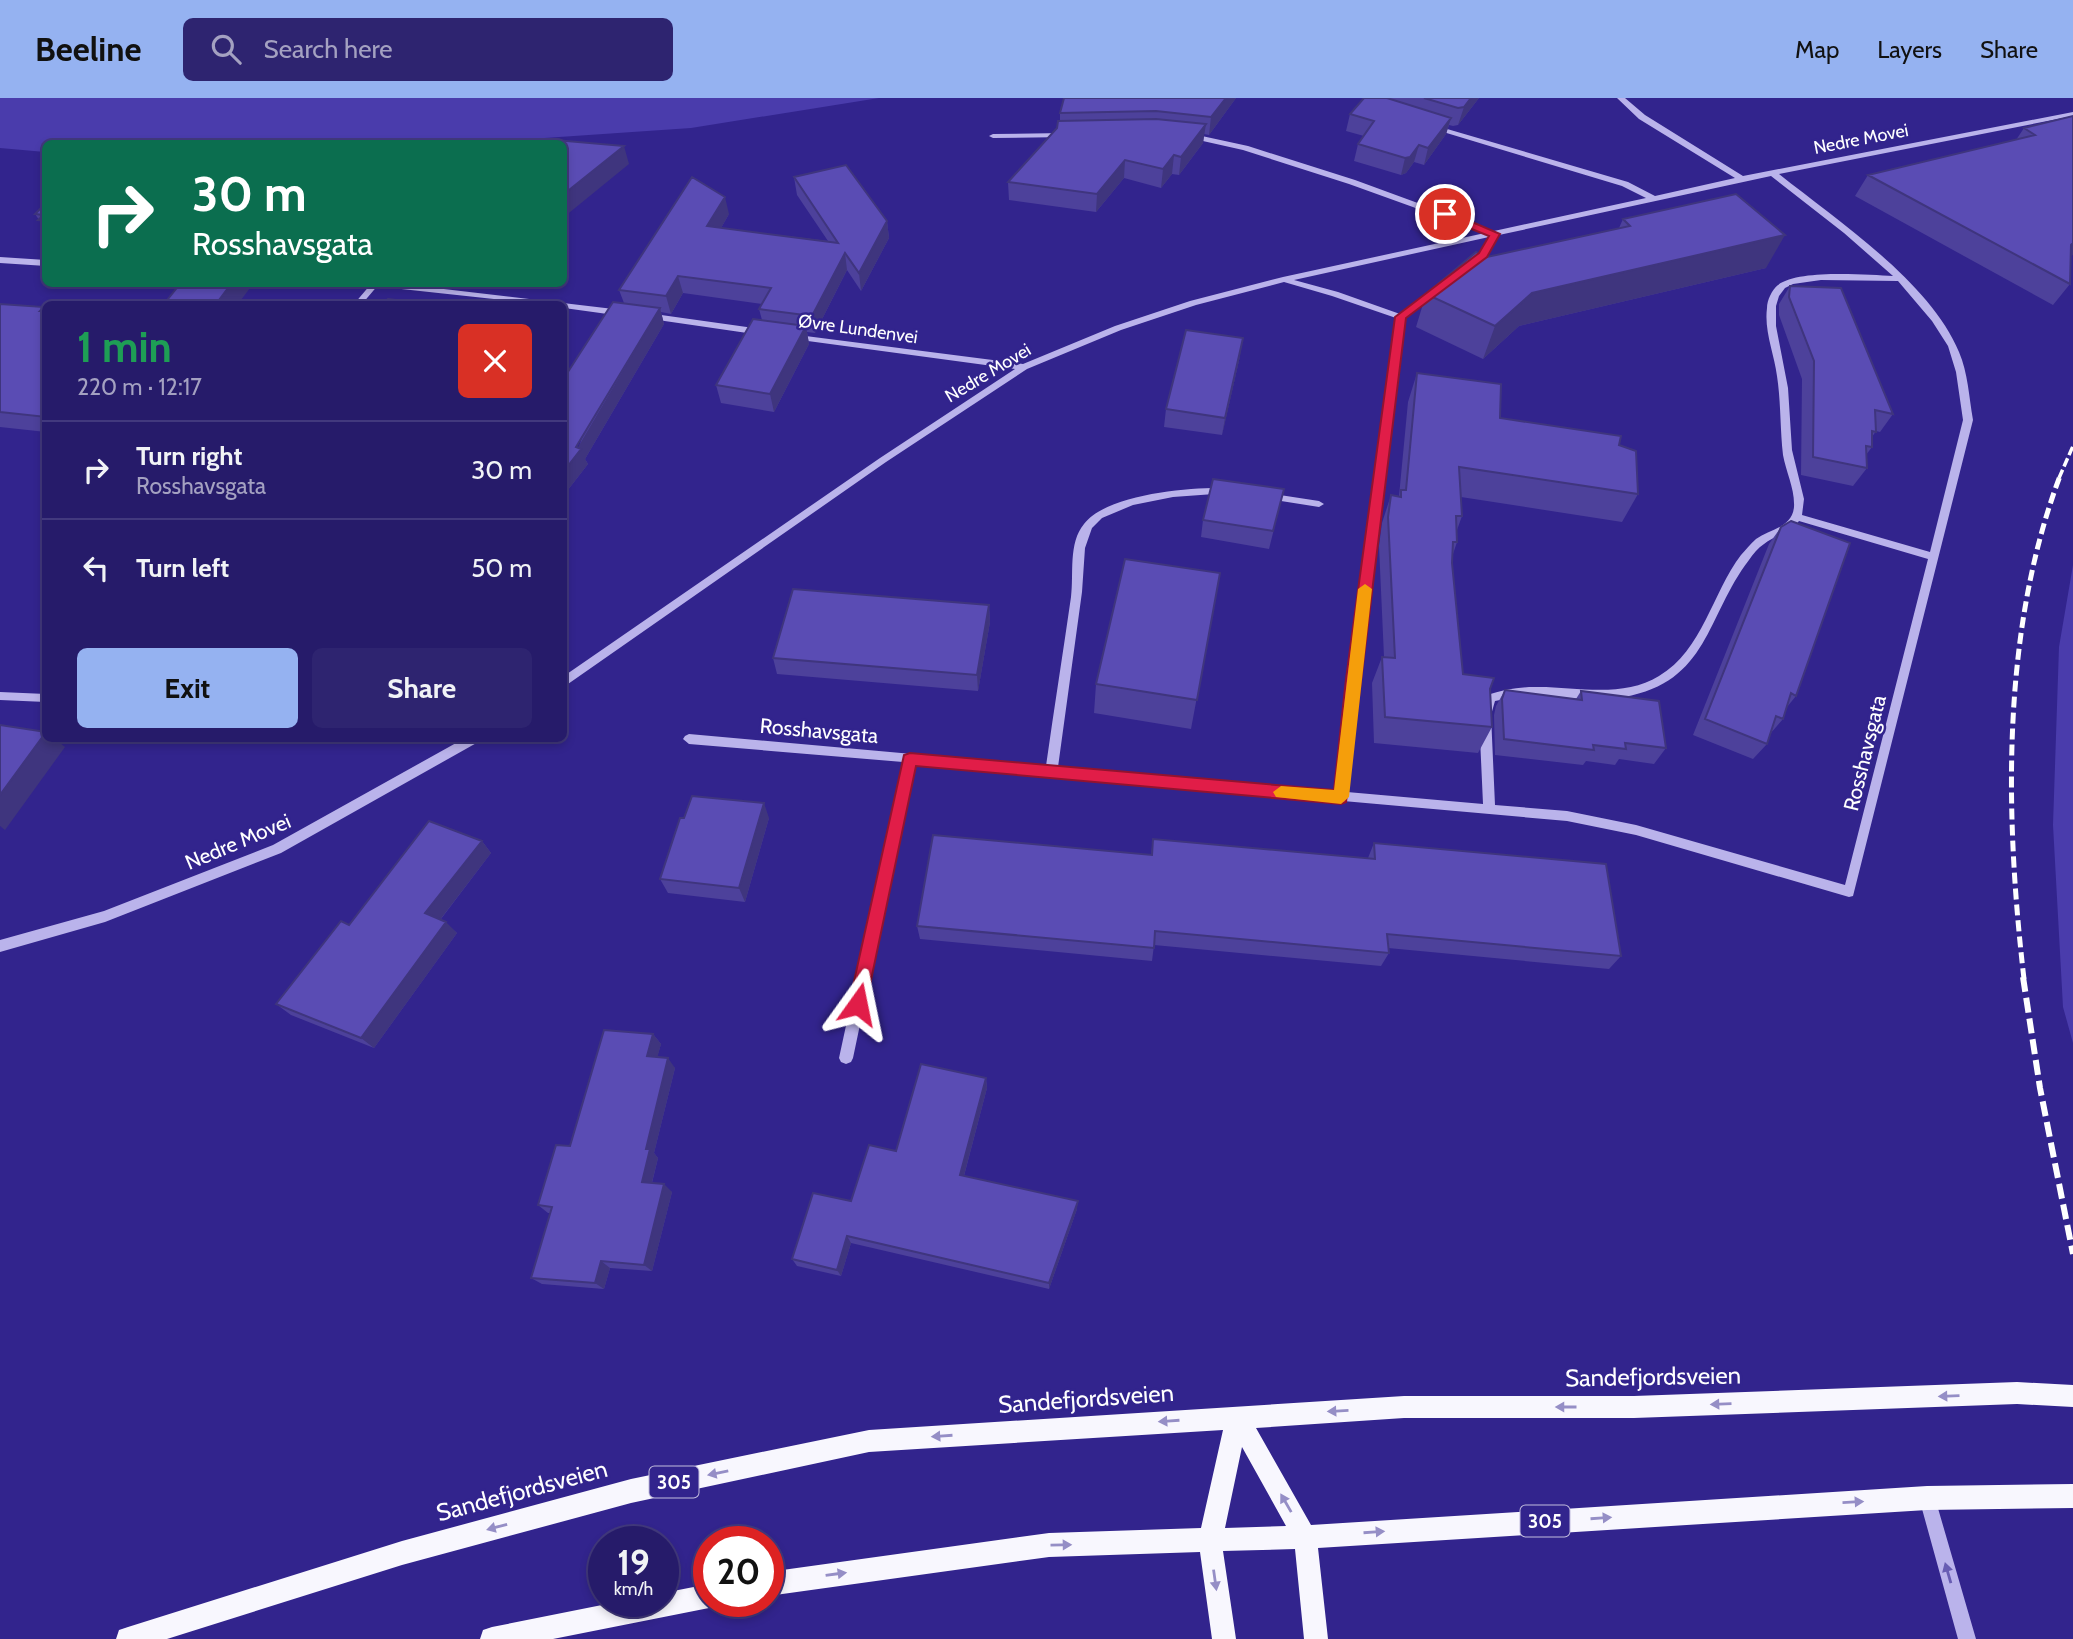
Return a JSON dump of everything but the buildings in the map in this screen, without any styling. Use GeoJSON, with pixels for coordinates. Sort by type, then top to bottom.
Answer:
{"type":"FeatureCollection","features":[{"type":"Feature","properties":{"kind":"main road","name":"Sandefjordsveien"},"geometry":{"type":"LineString","coordinates":[[128,1639],[402,1553],[632,1491],[869,1441],[1404,1407],[1634,1407],[2017,1393],[2073,1396]]}},
{"type":"Feature","properties":{"kind":"main road"},"geometry":{"type":"LineString","coordinates":[[1237,1416],[1306,1537],[1317,1639]]}},
{"type":"Feature","properties":{"kind":"main road"},"geometry":{"type":"LineString","coordinates":[[1224,1639],[1210,1541],[1237,1416]]}},
{"type":"Feature","properties":{"kind":"main road","name":"305"},"geometry":{"type":"LineString","coordinates":[[784,1582],[1049,1545],[1306,1537],[1927,1498],[2073,1496]]}},
{"type":"Feature","properties":{"kind":"main road"},"geometry":{"type":"LineString","coordinates":[[492,1639],[693,1599]]}},
{"type":"Feature","properties":{"kind":"street"},"geometry":{"type":"LineString","coordinates":[[1620,98],[1642,117],[1742,179]]}},
{"type":"Feature","properties":{"kind":"street","name":"Nedre Movei"},"geometry":{"type":"LineString","coordinates":[[567,679],[883,460],[1024,367],[1130,324],[1193,303],[1283,280],[1742,179],[2073,114]]}},
{"type":"Feature","properties":{"kind":"street"},"geometry":{"type":"LineString","coordinates":[[1427,124],[1625,184],[1655,199]]}},
{"type":"Feature","properties":{"kind":"street"},"geometry":{"type":"LineString","coordinates":[[1180,134],[1245,148],[1352,182],[1495,234],[1483,255],[1462,271]]}},
{"type":"Feature","properties":{"kind":"street"},"geometry":{"type":"LineString","coordinates":[[993,136],[1074,135]]}},
{"type":"Feature","properties":{"kind":"street","name":"Rosshavsgata"},"geometry":{"type":"LineString","coordinates":[[689,739],[1567,816],[1636,830],[1849,892],[1968,420],[1953,348],[1927,307],[1902,279],[1774,174]]}},
{"type":"Feature","properties":{"kind":"street"},"geometry":{"type":"LineString","coordinates":[[0,260],[42,263]]}},
{"type":"Feature","properties":{"kind":"street"},"geometry":{"type":"LineString","coordinates":[[1489,809],[1486,715],[1491,698],[1509,691],[1534,690],[1619,693],[1660,681],[1695,652],[1737,567],[1749,552],[1759,542],[1790,526],[1798,517],[1801,498],[1790,465],[1785,401],[1771,309],[1773,299],[1784,284],[1796,279],[1902,279]]}},
{"type":"Feature","properties":{"kind":"street"},"geometry":{"type":"LineString","coordinates":[[1341,797],[1353,679],[1401,317],[1442,286]]}},
{"type":"Feature","properties":{"kind":"street"},"geometry":{"type":"LineString","coordinates":[[361,301],[372,287]]}},
{"type":"Feature","properties":{"kind":"street","name":"Øvre Lundenvei"},"geometry":{"type":"LineString","coordinates":[[408,287],[527,301]]}},
{"type":"Feature","properties":{"kind":"street","name":"Øvre Lundenvei"},"geometry":{"type":"LineString","coordinates":[[567,306],[767,332]]}},
{"type":"Feature","properties":{"kind":"street","name":"Øvre Lundenvei"},"geometry":{"type":"LineString","coordinates":[[780,334],[1024,367]]}},
{"type":"Feature","properties":{"kind":"street"},"geometry":{"type":"LineString","coordinates":[[1798,517],[1934,557]]}},
{"type":"Feature","properties":{"kind":"street"},"geometry":{"type":"LineString","coordinates":[[0,696],[42,698]]}},
{"type":"Feature","properties":{"kind":"street","name":"Nedre Movei"},"geometry":{"type":"LineString","coordinates":[[0,946],[105,916],[277,849],[469,742]]}},
{"type":"Feature","properties":{"kind":"street"},"geometry":{"type":"LineString","coordinates":[[846,1058],[910,759]]}},
{"type":"Feature","properties":{"kind":"street"},"geometry":{"type":"LineString","coordinates":[[1927,1498],[1967,1639]]}},
{"type":"Feature","properties":{"kind":"lane"},"geometry":{"type":"LineString","coordinates":[[1283,280],[1335,294],[1401,317]]}},
{"type":"Feature","properties":{"kind":"lane"},"geometry":{"type":"LineString","coordinates":[[1051,772],[1077,589],[1082,533],[1090,521],[1114,508],[1146,500],[1215,491],[1319,504]]}},
{"type":"Feature","properties":{"kind":"shaded area"},"geometry":{"type":"Polygon","coordinates":[[[0,98],[879,98],[691,128],[517,140],[42,140],[42,152],[0,148],[0,98]]]}},
{"type":"Feature","properties":{"kind":"shaded area"},"geometry":{"type":"Polygon","coordinates":[[[2073,565],[2073,1043],[2063,1007],[2053,825],[2059,647],[2073,565]]]}},
{"type":"Feature","properties":{"kind":"railway"},"geometry":{"type":"LineString","coordinates":[[2059,478],[2073,446]]}},
{"type":"Feature","properties":{"kind":"railway"},"geometry":{"type":"LineString","coordinates":[[2024,979],[2013,854],[2013,725],[2027,597],[2041,536],[2060,476]]}},
{"type":"Feature","properties":{"kind":"railway"},"geometry":{"type":"LineString","coordinates":[[2023,977],[2040,1088],[2073,1254]]}},
{"type":"Feature","properties":{"kind":"slow traffic"},"geometry":{"type":"LineString","coordinates":[[1281,792],[1341,797],[1365,589]]}},
{"type":"Feature","properties":{"kind":"route"},"geometry":{"type":"LineString","coordinates":[[858,1004],[910,759],[1341,797],[1353,679],[1401,317],[1483,255],[1495,234],[1445,214]]}}]}
